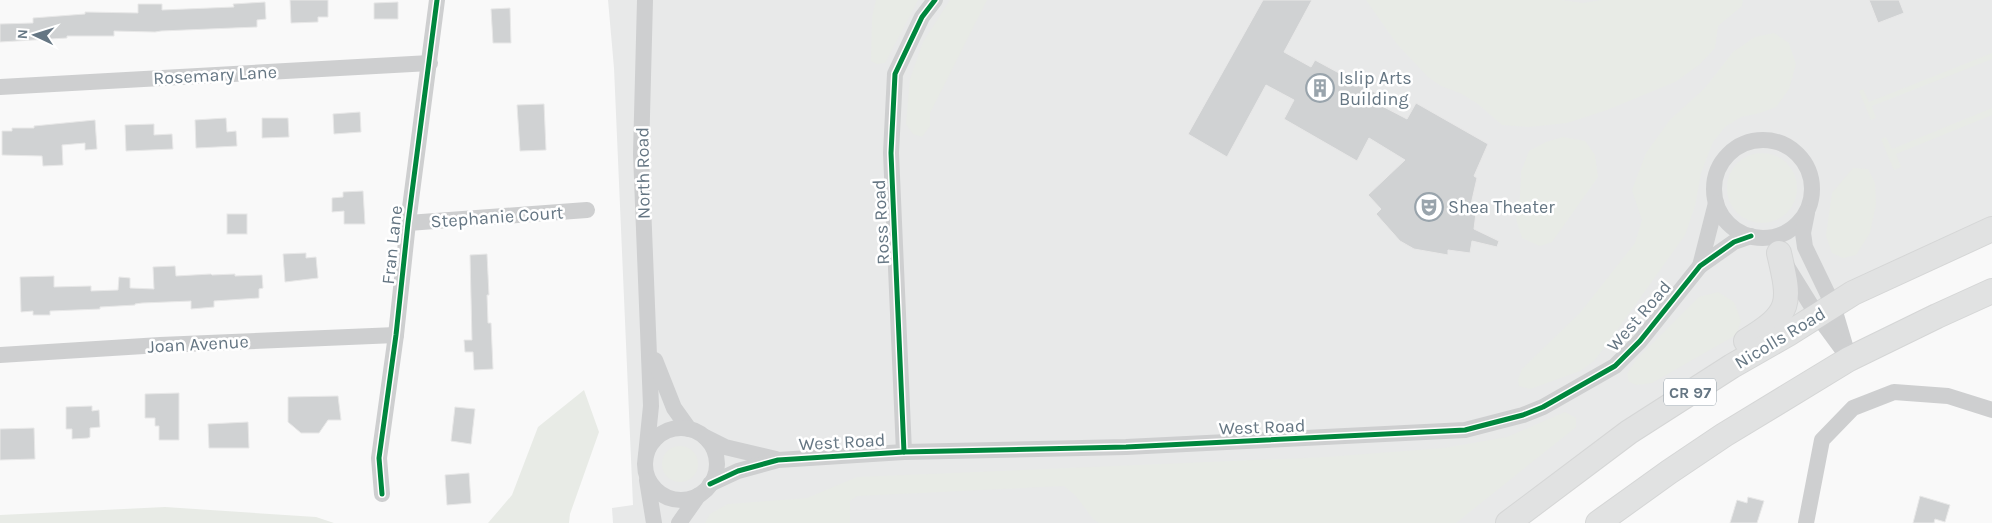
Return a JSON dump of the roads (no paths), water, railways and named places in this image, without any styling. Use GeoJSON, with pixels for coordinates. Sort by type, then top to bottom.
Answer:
{"type":"FeatureCollection","features":[{"type":"Feature","properties":{"kind":"highway","name":"Nicolls Road"},"geometry":{"type":"LineString","coordinates":[[1508,523],[1569,476],[1679,399],[1825,310],[1853,293],[1992,229]]}},
{"type":"Feature","properties":{"kind":"highway"},"geometry":{"type":"LineString","coordinates":[[1569,476],[1648,403],[1769,327],[1778,319],[1783,309],[1786,289],[1779,253]]}},
{"type":"Feature","properties":{"kind":"highway"},"geometry":{"type":"LineString","coordinates":[[1598,523],[1724,435],[1849,359],[1992,291]]}},
{"type":"Feature","properties":{"kind":"street","name":"Fran Lane"},"geometry":{"type":"LineString","coordinates":[[382,494],[379,458],[438,0]]}},
{"type":"Feature","properties":{"kind":"street","name":"North Road"},"geometry":{"type":"LineString","coordinates":[[645,0],[641,154],[651,406],[646,455]]}},
{"type":"Feature","properties":{"kind":"street","name":"Ross Road"},"geometry":{"type":"LineString","coordinates":[[904,452],[891,153],[895,74],[922,17],[934,0]]}},
{"type":"Feature","properties":{"kind":"street","name":"Rosemary Lane"},"geometry":{"type":"LineString","coordinates":[[0,87],[430,63]]}},
{"type":"Feature","properties":{"kind":"street"},"geometry":{"type":"LineString","coordinates":[[1825,310],[1779,253],[1769,244],[1742,234],[1722,216],[1716,203],[1717,175],[1723,161],[1733,150],[1746,143],[1761,140],[1776,142],[1789,147],[1800,157],[1808,169],[1812,183],[1812,197],[1802,233],[1825,310],[1849,359]]}},
{"type":"Feature","properties":{"kind":"street","name":"West Road"},"geometry":{"type":"LineString","coordinates":[[1700,266],[1716,203]]}},
{"type":"Feature","properties":{"kind":"street","name":"Stephanie Court"},"geometry":{"type":"LineString","coordinates":[[408,223],[587,210]]}},
{"type":"Feature","properties":{"kind":"street"},"geometry":{"type":"LineString","coordinates":[[1753,237],[1780,235],[1800,221],[1807,211]]}},
{"type":"Feature","properties":{"kind":"street","name":"West Road"},"geometry":{"type":"LineString","coordinates":[[710,484],[738,472],[778,460],[904,452],[1126,446],[1465,430],[1543,407],[1614,366],[1640,341],[1700,266],[1734,242],[1753,237]]}},
{"type":"Feature","properties":{"kind":"street","name":"Joan Avenue"},"geometry":{"type":"LineString","coordinates":[[0,355],[396,335]]}},
{"type":"Feature","properties":{"kind":"street","name":"North Road"},"geometry":{"type":"LineString","coordinates":[[650,346],[667,394],[674,408],[689,429]]}},
{"type":"Feature","properties":{"kind":"street"},"geometry":{"type":"LineString","coordinates":[[1806,523],[1822,440],[1853,408],[1894,392],[1948,396],[1992,410]]}},
{"type":"Feature","properties":{"kind":"street"},"geometry":{"type":"LineString","coordinates":[[654,523],[645,467],[646,455],[651,444],[659,435],[670,430],[682,428],[689,429],[704,437],[712,446],[716,458],[716,470],[710,484],[698,496],[679,523]]}},
{"type":"Feature","properties":{"kind":"street","name":"West Road"},"geometry":{"type":"LineString","coordinates":[[704,437],[725,447],[778,460]]}},
{"type":"Feature","properties":{"kind":"street"},"geometry":{"type":"LineString","coordinates":[[646,475],[652,486],[660,494],[669,498],[679,500],[698,496]]}},
{"type":"Feature","properties":{"kind":"place","name":"Islip Arts Building"},"geometry":{"type":"Point","coordinates":[1320,88]}},
{"type":"Feature","properties":{"kind":"place","name":"Shea Theater"},"geometry":{"type":"Point","coordinates":[1429,207]}}]}
